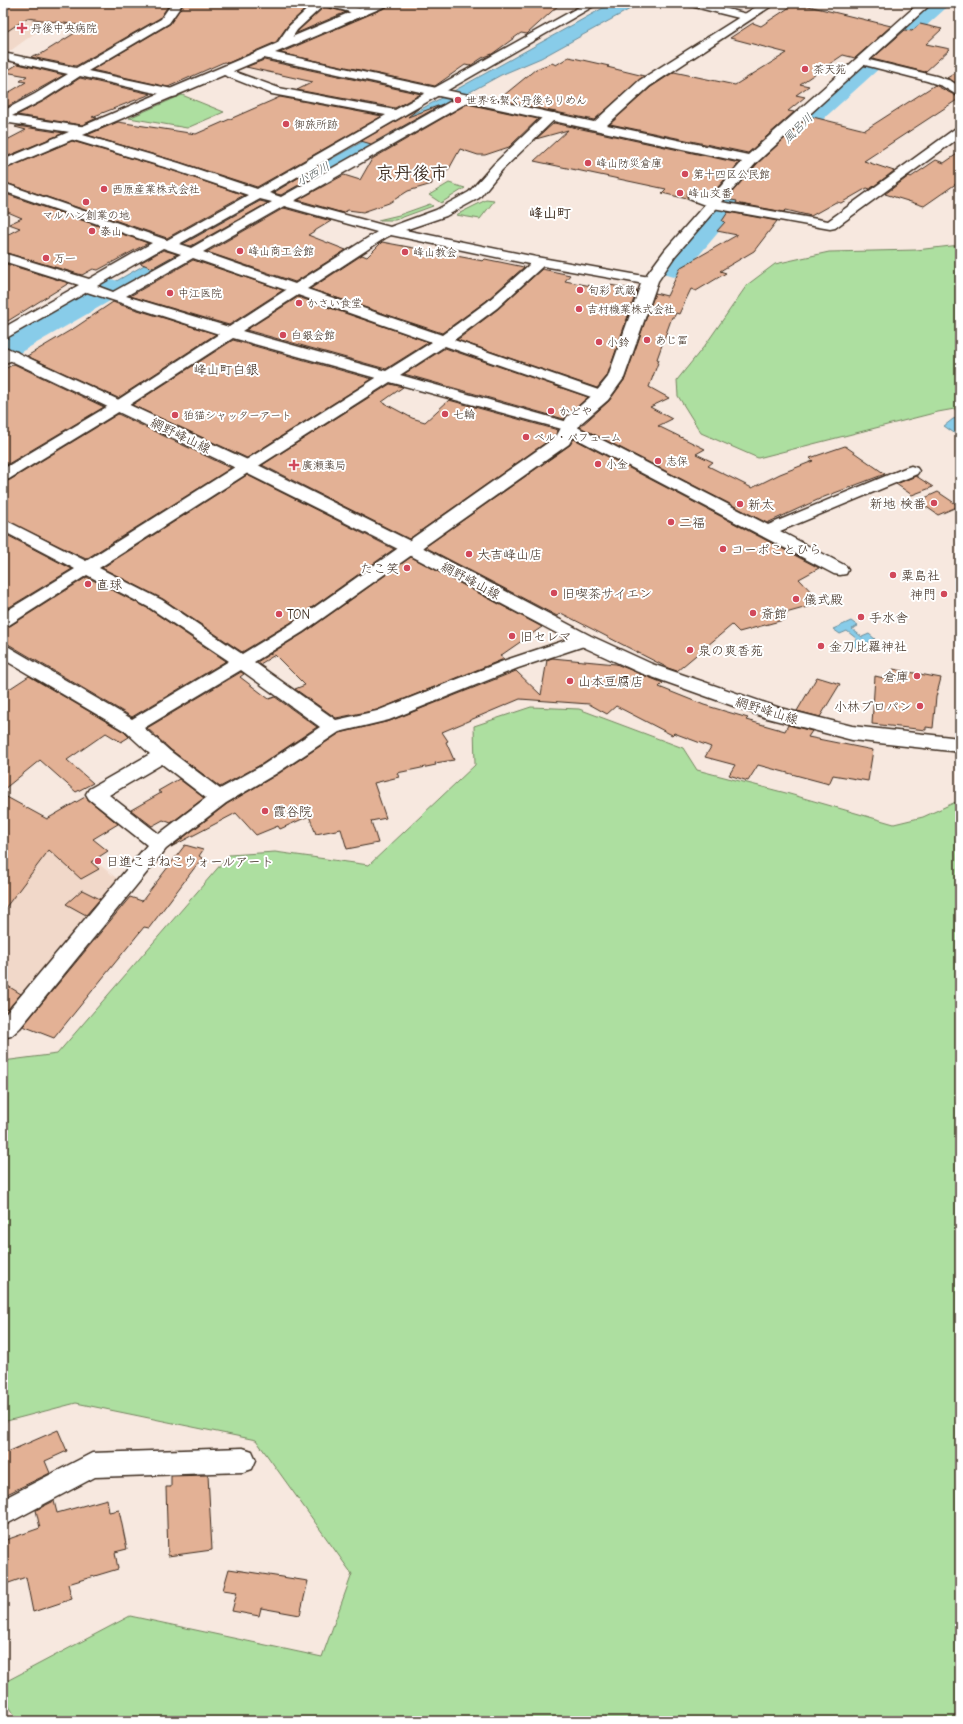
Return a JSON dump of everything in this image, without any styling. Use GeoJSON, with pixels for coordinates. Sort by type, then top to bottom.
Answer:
{"type":"FeatureCollection","features":[{"type":"Feature","properties":{"kind":"street"},"geometry":{"type":"LineString","coordinates":[[3,117],[165,21],[178,3]]}},
{"type":"Feature","properties":{"kind":"street"},"geometry":{"type":"LineString","coordinates":[[282,45],[293,28],[320,3]]}},
{"type":"Feature","properties":{"kind":"street"},"geometry":{"type":"LineString","coordinates":[[328,3],[361,12]]}},
{"type":"Feature","properties":{"kind":"street"},"geometry":{"type":"LineString","coordinates":[[3,165],[382,3]]}},
{"type":"Feature","properties":{"kind":"street"},"geometry":{"type":"LineString","coordinates":[[3,334],[260,194],[397,114],[439,92],[594,3]]}},
{"type":"Feature","properties":{"kind":"street"},"geometry":{"type":"LineString","coordinates":[[691,3],[747,17]]}},
{"type":"Feature","properties":{"kind":"street"},"geometry":{"type":"LineString","coordinates":[[598,126],[645,83],[770,3]]}},
{"type":"Feature","properties":{"kind":"street"},"geometry":{"type":"LineString","coordinates":[[132,727],[297,628],[405,545],[563,440],[573,421],[602,396],[616,378],[650,281],[670,253],[751,160],[926,3]]}},
{"type":"Feature","properties":{"kind":"street"},"geometry":{"type":"LineString","coordinates":[[262,54],[751,160]]}},
{"type":"Feature","properties":{"kind":"street"},"geometry":{"type":"LineString","coordinates":[[3,56],[173,93]]}},
{"type":"Feature","properties":{"kind":"street"},"geometry":{"type":"LineString","coordinates":[[861,61],[899,71],[928,76],[960,93]]}},
{"type":"Feature","properties":{"kind":"street"},"geometry":{"type":"LineString","coordinates":[[223,71],[276,91],[397,114]]}},
{"type":"Feature","properties":{"kind":"street"},"geometry":{"type":"LineString","coordinates":[[112,297],[464,97]]}},
{"type":"Feature","properties":{"kind":"street"},"geometry":{"type":"LineString","coordinates":[[3,476],[118,405],[389,231],[464,202],[474,194],[498,167],[551,116]]}},
{"type":"Feature","properties":{"kind":"street"},"geometry":{"type":"LineString","coordinates":[[3,117],[77,133],[282,201],[389,231],[536,261],[650,281]]}},
{"type":"Feature","properties":{"kind":"street"},"geometry":{"type":"LineString","coordinates":[[694,196],[714,203],[830,225],[960,131]]}},
{"type":"Feature","properties":{"kind":"street"},"geometry":{"type":"LineString","coordinates":[[3,187],[602,396]]}},
{"type":"Feature","properties":{"kind":"street"},"geometry":{"type":"LineString","coordinates":[[3,257],[91,287],[112,297],[569,428],[840,570]]}},
{"type":"Feature","properties":{"kind":"street"},"geometry":{"type":"LineString","coordinates":[[3,621],[248,468],[443,341],[492,305],[536,266],[536,261]]}},
{"type":"Feature","properties":{"kind":"street","name":"網野峰山線"},"geometry":{"type":"LineString","coordinates":[[6,355],[118,405],[248,468],[405,545],[584,640],[645,668],[774,714],[852,732],[960,746]]}},
{"type":"Feature","properties":{"kind":"street"},"geometry":{"type":"LineString","coordinates":[[767,531],[910,471]]}},
{"type":"Feature","properties":{"kind":"street"},"geometry":{"type":"LineString","coordinates":[[3,524],[156,604],[242,662],[333,727]]}},
{"type":"Feature","properties":{"kind":"street"},"geometry":{"type":"LineString","coordinates":[[3,1030],[12,1022],[159,844],[219,798],[270,769],[333,727],[382,716],[512,664],[584,640]]}},
{"type":"Feature","properties":{"kind":"street"},"geometry":{"type":"LineString","coordinates":[[3,651],[132,727],[163,755],[219,798]]}},
{"type":"Feature","properties":{"kind":"street"},"geometry":{"type":"LineString","coordinates":[[159,844],[96,794],[163,755]]}},
{"type":"Feature","properties":{"kind":"street"},"geometry":{"type":"LineString","coordinates":[[3,1513],[92,1465],[243,1460]]}},
{"type":"Feature","properties":{"kind":"shaded area","name":"丹後中央病院"},"geometry":{"type":"Polygon","coordinates":[[[3,3],[128,3],[90,32],[46,25],[6,54],[3,53],[3,3]]]}},
{"type":"Feature","properties":{"kind":"shaded area"},"geometry":{"type":"Polygon","coordinates":[[[34,814],[119,880],[76,928],[3,1020],[3,853],[34,814]]]}},
{"type":"Feature","properties":{"kind":"green space"},"geometry":{"type":"Polygon","coordinates":[[[182,95],[224,112],[187,128],[129,118],[182,95]]]}},
{"type":"Feature","properties":{"kind":"green space"},"geometry":{"type":"Polygon","coordinates":[[[449,183],[465,188],[441,203],[429,195],[449,183]]]}},
{"type":"Feature","properties":{"kind":"green space"},"geometry":{"type":"Polygon","coordinates":[[[486,200],[494,201],[480,219],[456,215],[486,200]]]}},
{"type":"Feature","properties":{"kind":"green space"},"geometry":{"type":"Polygon","coordinates":[[[430,204],[433,206],[395,220],[378,220],[399,215],[430,204]]]}},
{"type":"Feature","properties":{"kind":"green space"},"geometry":{"type":"Polygon","coordinates":[[[960,245],[960,408],[938,412],[758,458],[701,433],[678,396],[677,380],[706,344],[747,285],[775,264],[829,252],[916,250],[960,245]]]}},
{"type":"Feature","properties":{"kind":"green space"},"geometry":{"type":"Polygon","coordinates":[[[531,707],[579,709],[683,748],[697,770],[786,793],[894,824],[923,817],[960,800],[960,1721],[18,1721],[3,1696],[3,1683],[130,1616],[322,1657],[352,1574],[256,1440],[76,1403],[3,1422],[3,1061],[57,1054],[229,855],[275,852],[369,865],[475,765],[474,726],[531,707]]]}},
{"type":"Feature","properties":{"kind":"water"},"geometry":{"type":"Polygon","coordinates":[[[612,3],[641,3],[541,58],[501,75],[415,122],[65,318],[57,315],[272,192],[612,3]]]}},
{"type":"Feature","properties":{"kind":"water"},"geometry":{"type":"Polygon","coordinates":[[[960,417],[960,437],[944,426],[953,419],[960,417]]]}},
{"type":"Feature","properties":{"kind":"water"},"geometry":{"type":"Polygon","coordinates":[[[851,621],[858,626],[852,629],[862,637],[869,634],[875,639],[857,648],[850,643],[857,639],[847,631],[840,634],[833,629],[851,621]]]}},
{"type":"Feature","properties":{"kind":"building"},"geometry":{"type":"Polygon","coordinates":[[[3,3],[170,3],[160,18],[76,66],[31,57],[34,55],[38,56],[86,26],[27,18],[3,34],[3,3]]]}},
{"type":"Feature","properties":{"kind":"building"},"geometry":{"type":"Polygon","coordinates":[[[184,3],[312,3],[288,25],[276,42],[228,63],[224,62],[168,87],[92,70],[170,24],[184,3]]]}},
{"type":"Feature","properties":{"kind":"building"},"geometry":{"type":"Polygon","coordinates":[[[389,3],[561,3],[527,34],[521,33],[492,54],[482,58],[470,66],[465,65],[435,86],[280,53],[387,7],[389,3]]]}},
{"type":"Feature","properties":{"kind":"building"},"geometry":{"type":"Polygon","coordinates":[[[796,3],[891,26],[855,58],[843,55],[800,84],[809,86],[796,95],[805,97],[788,111],[794,112],[748,153],[610,124],[651,87],[674,72],[735,85],[787,53],[730,38],[753,23],[761,26],[796,3]]]}},
{"type":"Feature","properties":{"kind":"building"},"geometry":{"type":"Polygon","coordinates":[[[324,7],[346,12],[297,33],[298,31],[324,7]]]}},
{"type":"Feature","properties":{"kind":"building"},"geometry":{"type":"Polygon","coordinates":[[[920,24],[942,29],[926,44],[950,49],[925,72],[872,59],[905,30],[912,31],[920,24]]]}},
{"type":"Feature","properties":{"kind":"building"},"geometry":{"type":"Polygon","coordinates":[[[569,57],[644,76],[594,120],[498,100],[536,69],[552,63],[556,65],[569,57]]]}},
{"type":"Feature","properties":{"kind":"building"},"geometry":{"type":"Polygon","coordinates":[[[264,60],[421,94],[395,108],[297,90],[313,82],[246,67],[264,60]]]}},
{"type":"Feature","properties":{"kind":"building"},"geometry":{"type":"Polygon","coordinates":[[[18,64],[64,75],[3,109],[3,96],[26,82],[20,81],[27,76],[5,72],[18,64]]]}},
{"type":"Feature","properties":{"kind":"building"},"geometry":{"type":"Polygon","coordinates":[[[960,70],[960,85],[947,78],[960,70]]]}},
{"type":"Feature","properties":{"kind":"building"},"geometry":{"type":"Polygon","coordinates":[[[80,78],[151,94],[92,117],[97,118],[82,125],[17,115],[44,101],[80,78]]]}},
{"type":"Feature","properties":{"kind":"building"},"geometry":{"type":"Polygon","coordinates":[[[935,85],[960,98],[864,161],[894,171],[870,189],[867,188],[841,203],[836,202],[811,216],[786,210],[784,212],[736,203],[737,201],[726,199],[757,164],[809,116],[865,130],[935,85]]]}},
{"type":"Feature","properties":{"kind":"building"},"geometry":{"type":"Polygon","coordinates":[[[280,97],[382,116],[257,187],[87,135],[118,122],[196,134],[280,97]]]}},
{"type":"Feature","properties":{"kind":"building"},"geometry":{"type":"Polygon","coordinates":[[[443,104],[371,144],[361,141],[419,108],[408,117],[443,104]]]}},
{"type":"Feature","properties":{"kind":"building"},"geometry":{"type":"Polygon","coordinates":[[[467,104],[538,119],[509,147],[485,155],[478,155],[460,149],[449,169],[432,178],[432,184],[408,191],[389,203],[363,212],[348,210],[343,213],[298,200],[344,175],[360,180],[372,159],[467,104]]]}},
{"type":"Feature","properties":{"kind":"building"},"geometry":{"type":"Polygon","coordinates":[[[554,123],[739,163],[711,195],[694,191],[688,193],[687,199],[662,193],[666,189],[534,161],[568,130],[536,139],[554,123]]]}},
{"type":"Feature","properties":{"kind":"building"},"geometry":{"type":"Polygon","coordinates":[[[17,126],[64,133],[3,158],[3,142],[26,130],[15,127],[17,126]]]}},
{"type":"Feature","properties":{"kind":"building"},"geometry":{"type":"Polygon","coordinates":[[[72,141],[171,170],[244,195],[167,238],[3,182],[3,170],[72,141]]]}},
{"type":"Feature","properties":{"kind":"building"},"geometry":{"type":"Polygon","coordinates":[[[960,152],[960,181],[924,206],[885,194],[909,176],[911,177],[936,160],[944,163],[960,152]]]}},
{"type":"Feature","properties":{"kind":"building"},"geometry":{"type":"Polygon","coordinates":[[[318,166],[327,169],[281,195],[273,193],[318,166]]]}},
{"type":"Feature","properties":{"kind":"building"},"geometry":{"type":"Polygon","coordinates":[[[3,193],[148,243],[98,270],[93,269],[82,275],[3,252],[3,237],[20,228],[9,224],[22,218],[3,210],[3,193]]]}},
{"type":"Feature","properties":{"kind":"building"},"geometry":{"type":"Polygon","coordinates":[[[260,201],[268,203],[191,246],[183,244],[260,201]]]}},
{"type":"Feature","properties":{"kind":"building"},"geometry":{"type":"Polygon","coordinates":[[[284,208],[331,221],[308,235],[346,250],[295,282],[207,252],[284,208]]]}},
{"type":"Feature","properties":{"kind":"building"},"geometry":{"type":"Polygon","coordinates":[[[728,212],[777,221],[754,251],[720,271],[726,273],[696,291],[691,289],[679,314],[676,313],[674,317],[672,317],[649,387],[669,398],[650,407],[672,419],[658,426],[705,449],[696,454],[713,462],[708,466],[752,488],[780,474],[813,461],[810,458],[845,446],[885,474],[824,497],[767,523],[580,427],[609,401],[625,379],[655,293],[667,296],[681,267],[737,235],[717,231],[725,222],[722,221],[728,212]]]}},
{"type":"Feature","properties":{"kind":"building"},"geometry":{"type":"Polygon","coordinates":[[[382,242],[524,267],[486,301],[442,333],[310,289],[362,255],[367,257],[382,242]]]}},
{"type":"Feature","properties":{"kind":"building"},"geometry":{"type":"Polygon","coordinates":[[[163,250],[177,254],[152,268],[140,263],[163,250]]]}},
{"type":"Feature","properties":{"kind":"building"},"geometry":{"type":"Polygon","coordinates":[[[193,260],[283,290],[229,325],[130,296],[193,260]]]}},
{"type":"Feature","properties":{"kind":"building"},"geometry":{"type":"Polygon","coordinates":[[[3,263],[69,283],[3,324],[3,263]]]}},
{"type":"Feature","properties":{"kind":"building"},"geometry":{"type":"Polygon","coordinates":[[[542,269],[570,275],[565,281],[607,289],[610,285],[637,290],[607,376],[597,388],[457,340],[498,309],[542,269]]]}},
{"type":"Feature","properties":{"kind":"building"},"geometry":{"type":"Polygon","coordinates":[[[298,297],[429,342],[386,369],[246,330],[298,297]]]}},
{"type":"Feature","properties":{"kind":"building"},"geometry":{"type":"Polygon","coordinates":[[[113,302],[216,334],[118,398],[27,356],[76,327],[113,302]]]}},
{"type":"Feature","properties":{"kind":"building"},"geometry":{"type":"Polygon","coordinates":[[[233,340],[372,379],[247,458],[132,405],[233,340]]]}},
{"type":"Feature","properties":{"kind":"building"},"geometry":{"type":"Polygon","coordinates":[[[445,348],[588,397],[564,419],[404,374],[445,348]]]}},
{"type":"Feature","properties":{"kind":"building"},"geometry":{"type":"Polygon","coordinates":[[[14,364],[104,407],[3,467],[3,370],[14,364]]]}},
{"type":"Feature","properties":{"kind":"building"},"geometry":{"type":"Polygon","coordinates":[[[390,384],[403,387],[382,402],[412,418],[425,422],[449,400],[558,430],[555,436],[409,539],[262,465],[390,384]]]}},
{"type":"Feature","properties":{"kind":"building"},"geometry":{"type":"Polygon","coordinates":[[[118,414],[231,468],[86,559],[3,519],[3,482],[10,480],[118,414]]]}},
{"type":"Feature","properties":{"kind":"building"},"geometry":{"type":"Polygon","coordinates":[[[574,439],[819,568],[799,579],[822,603],[782,614],[787,619],[739,632],[732,625],[677,671],[668,668],[561,613],[557,616],[425,547],[570,445],[574,439]]]}},
{"type":"Feature","properties":{"kind":"building"},"geometry":{"type":"Polygon","coordinates":[[[247,475],[394,549],[290,623],[242,652],[163,599],[102,568],[247,475]]]}},
{"type":"Feature","properties":{"kind":"building"},"geometry":{"type":"Polygon","coordinates":[[[916,476],[933,487],[912,495],[896,484],[916,476]]]}},
{"type":"Feature","properties":{"kind":"building"},"geometry":{"type":"Polygon","coordinates":[[[938,492],[959,506],[938,515],[918,501],[938,492]]]}},
{"type":"Feature","properties":{"kind":"building"},"geometry":{"type":"Polygon","coordinates":[[[3,533],[72,569],[3,611],[3,533]]]}},
{"type":"Feature","properties":{"kind":"building"},"geometry":{"type":"Polygon","coordinates":[[[411,557],[542,627],[500,656],[504,659],[377,710],[336,718],[295,689],[305,685],[275,655],[260,664],[257,662],[304,633],[411,557]]]}},
{"type":"Feature","properties":{"kind":"building"},"geometry":{"type":"Polygon","coordinates":[[[87,577],[149,609],[226,661],[132,717],[3,641],[3,627],[10,626],[87,577]]]}},
{"type":"Feature","properties":{"kind":"building"},"geometry":{"type":"Polygon","coordinates":[[[552,658],[616,664],[663,683],[659,687],[704,705],[748,718],[746,720],[785,731],[788,725],[812,731],[808,737],[873,750],[868,781],[833,775],[829,784],[758,765],[748,781],[729,775],[735,765],[705,757],[711,747],[674,733],[672,735],[616,706],[607,714],[589,704],[520,699],[442,732],[448,741],[446,742],[454,760],[435,763],[436,765],[397,773],[399,777],[374,783],[386,818],[371,821],[378,843],[347,849],[341,829],[316,834],[309,816],[280,829],[278,826],[256,835],[236,813],[171,847],[227,804],[278,774],[340,733],[390,721],[516,671],[541,695],[547,660],[552,658]]]}},
{"type":"Feature","properties":{"kind":"building"},"geometry":{"type":"Polygon","coordinates":[[[893,669],[941,678],[936,697],[933,728],[926,727],[926,730],[872,724],[875,676],[888,679],[888,677],[891,678],[893,669]]]}},
{"type":"Feature","properties":{"kind":"building"},"geometry":{"type":"Polygon","coordinates":[[[241,672],[244,674],[240,677],[269,699],[275,697],[317,727],[262,764],[220,787],[171,750],[147,728],[241,672]]]}},
{"type":"Feature","properties":{"kind":"building"},"geometry":{"type":"Polygon","coordinates":[[[29,676],[124,732],[129,737],[121,742],[106,733],[67,760],[93,783],[76,792],[40,760],[3,790],[3,693],[29,676]]]}},
{"type":"Feature","properties":{"kind":"building"},"geometry":{"type":"Polygon","coordinates":[[[817,677],[840,684],[820,717],[797,711],[817,677]]]}},
{"type":"Feature","properties":{"kind":"building"},"geometry":{"type":"Polygon","coordinates":[[[179,779],[204,798],[171,823],[163,820],[152,826],[131,810],[161,793],[158,791],[179,779]]]}},
{"type":"Feature","properties":{"kind":"building"},"geometry":{"type":"Polygon","coordinates":[[[3,795],[47,819],[85,797],[118,824],[93,839],[108,851],[91,862],[99,869],[81,879],[49,850],[3,911],[3,795]]]}},
{"type":"Feature","properties":{"kind":"building"},"geometry":{"type":"Polygon","coordinates":[[[185,845],[203,850],[199,856],[202,858],[149,928],[144,927],[54,1038],[23,1026],[130,897],[142,901],[185,845]]]}},
{"type":"Feature","properties":{"kind":"building"},"geometry":{"type":"Polygon","coordinates":[[[82,890],[100,899],[86,915],[66,904],[82,890]]]}},
{"type":"Feature","properties":{"kind":"building"},"geometry":{"type":"Polygon","coordinates":[[[3,983],[21,994],[3,1015],[3,983]]]}},
{"type":"Feature","properties":{"kind":"building"},"geometry":{"type":"Polygon","coordinates":[[[58,1430],[67,1451],[45,1461],[50,1473],[3,1496],[3,1454],[58,1430]]]}},
{"type":"Feature","properties":{"kind":"building"},"geometry":{"type":"Polygon","coordinates":[[[208,1475],[212,1550],[168,1556],[166,1487],[171,1487],[171,1476],[208,1475]]]}},
{"type":"Feature","properties":{"kind":"building"},"geometry":{"type":"Polygon","coordinates":[[[107,1499],[109,1512],[119,1510],[127,1549],[115,1552],[118,1569],[68,1584],[72,1599],[33,1612],[26,1577],[3,1585],[3,1541],[40,1528],[36,1510],[54,1501],[57,1513],[107,1499]]]}},
{"type":"Feature","properties":{"kind":"building"},"geometry":{"type":"Polygon","coordinates":[[[229,1569],[308,1581],[300,1615],[261,1608],[259,1616],[232,1611],[237,1592],[223,1590],[229,1569]]]}},
{"type":"Feature","properties":{"kind":"waterway","name":"風呂川"},"geometry":{"type":"LineString","coordinates":[[673,268],[723,209],[791,134],[938,3]]}},
{"type":"Feature","properties":{"kind":"waterway","name":"小西川"},"geometry":{"type":"LineString","coordinates":[[3,349],[111,288]]}},
{"type":"Feature","properties":{"kind":"place","name":"丹後中央病院"},"geometry":{"type":"Point","coordinates":[22,28]}},
{"type":"Feature","properties":{"kind":"place","name":"茶天苑"},"geometry":{"type":"Point","coordinates":[805,69]}},
{"type":"Feature","properties":{"kind":"place","name":"世界を繋ぐ丹後ちりめん"},"geometry":{"type":"Point","coordinates":[458,100]}},
{"type":"Feature","properties":{"kind":"place","name":"御旅所跡"},"geometry":{"type":"Point","coordinates":[286,124]}},
{"type":"Feature","properties":{"kind":"place","name":"峰山防災倉庫"},"geometry":{"type":"Point","coordinates":[588,163]}},
{"type":"Feature","properties":{"kind":"place","name":"第十四区公民館"},"geometry":{"type":"Point","coordinates":[685,174]}},
{"type":"Feature","properties":{"kind":"place","name":"西原産業株式会社"},"geometry":{"type":"Point","coordinates":[104,189]}},
{"type":"Feature","properties":{"kind":"place","name":"峰山交番"},"geometry":{"type":"Point","coordinates":[680,193]}},
{"type":"Feature","properties":{"kind":"place","name":"マルハン創業の地"},"geometry":{"type":"Point","coordinates":[86,202]}},
{"type":"Feature","properties":{"kind":"place","name":"泰山"},"geometry":{"type":"Point","coordinates":[92,231]}},
{"type":"Feature","properties":{"kind":"place","name":"峰山商工会館"},"geometry":{"type":"Point","coordinates":[240,251]}},
{"type":"Feature","properties":{"kind":"place","name":"峰山教会"},"geometry":{"type":"Point","coordinates":[405,252]}},
{"type":"Feature","properties":{"kind":"place","name":"万一"},"geometry":{"type":"Point","coordinates":[46,258]}},
{"type":"Feature","properties":{"kind":"place","name":"旬彩 武蔵"},"geometry":{"type":"Point","coordinates":[580,290]}},
{"type":"Feature","properties":{"kind":"place","name":"中江医院"},"geometry":{"type":"Point","coordinates":[170,293]}},
{"type":"Feature","properties":{"kind":"place","name":"かさい食堂"},"geometry":{"type":"Point","coordinates":[299,303]}},
{"type":"Feature","properties":{"kind":"place","name":"吉村機業株式会社"},"geometry":{"type":"Point","coordinates":[579,309]}},
{"type":"Feature","properties":{"kind":"place","name":"白銀会館"},"geometry":{"type":"Point","coordinates":[283,335]}},
{"type":"Feature","properties":{"kind":"place","name":"あじ冨"},"geometry":{"type":"Point","coordinates":[647,340]}},
{"type":"Feature","properties":{"kind":"place","name":"小鈴"},"geometry":{"type":"Point","coordinates":[599,342]}},
{"type":"Feature","properties":{"kind":"place","name":"かどや"},"geometry":{"type":"Point","coordinates":[551,411]}},
{"type":"Feature","properties":{"kind":"place","name":"七輪"},"geometry":{"type":"Point","coordinates":[445,414]}},
{"type":"Feature","properties":{"kind":"place","name":"狛猫シャッターアート"},"geometry":{"type":"Point","coordinates":[175,415]}},
{"type":"Feature","properties":{"kind":"place","name":"ベル・パフューム"},"geometry":{"type":"Point","coordinates":[526,437]}},
{"type":"Feature","properties":{"kind":"place","name":"志保"},"geometry":{"type":"Point","coordinates":[658,461]}},
{"type":"Feature","properties":{"kind":"place","name":"小金"},"geometry":{"type":"Point","coordinates":[598,464]}},
{"type":"Feature","properties":{"kind":"place","name":"廣瀬薬局"},"geometry":{"type":"Point","coordinates":[294,465]}},
{"type":"Feature","properties":{"kind":"place","name":"新地 検番"},"geometry":{"type":"Point","coordinates":[934,503]}},
{"type":"Feature","properties":{"kind":"place","name":"新太"},"geometry":{"type":"Point","coordinates":[740,504]}},
{"type":"Feature","properties":{"kind":"place","name":"二福"},"geometry":{"type":"Point","coordinates":[671,522]}},
{"type":"Feature","properties":{"kind":"place","name":"コーポことひら"},"geometry":{"type":"Point","coordinates":[723,549]}},
{"type":"Feature","properties":{"kind":"place","name":"大吉峰山店"},"geometry":{"type":"Point","coordinates":[469,554]}},
{"type":"Feature","properties":{"kind":"place","name":"たこ笑"},"geometry":{"type":"Point","coordinates":[407,568]}},
{"type":"Feature","properties":{"kind":"place","name":"粟島社"},"geometry":{"type":"Point","coordinates":[893,575]}},
{"type":"Feature","properties":{"kind":"place","name":"直球"},"geometry":{"type":"Point","coordinates":[88,584]}},
{"type":"Feature","properties":{"kind":"place","name":"旧喫茶サイエン"},"geometry":{"type":"Point","coordinates":[554,593]}},
{"type":"Feature","properties":{"kind":"place","name":"神門"},"geometry":{"type":"Point","coordinates":[944,594]}},
{"type":"Feature","properties":{"kind":"place","name":"儀式殿"},"geometry":{"type":"Point","coordinates":[796,599]}},
{"type":"Feature","properties":{"kind":"place","name":"斎館"},"geometry":{"type":"Point","coordinates":[753,613]}},
{"type":"Feature","properties":{"kind":"place","name":"TON"},"geometry":{"type":"Point","coordinates":[279,614]}},
{"type":"Feature","properties":{"kind":"place","name":"手水舎"},"geometry":{"type":"Point","coordinates":[861,617]}},
{"type":"Feature","properties":{"kind":"place","name":"旧セレマ"},"geometry":{"type":"Point","coordinates":[512,636]}},
{"type":"Feature","properties":{"kind":"place","name":"金刀比羅神社"},"geometry":{"type":"Point","coordinates":[821,646]}},
{"type":"Feature","properties":{"kind":"place","name":"泉の爽香苑"},"geometry":{"type":"Point","coordinates":[690,650]}},
{"type":"Feature","properties":{"kind":"place","name":"倉庫"},"geometry":{"type":"Point","coordinates":[917,676]}},
{"type":"Feature","properties":{"kind":"place","name":"山本豆腐店"},"geometry":{"type":"Point","coordinates":[570,681]}},
{"type":"Feature","properties":{"kind":"place","name":"小林プロパン"},"geometry":{"type":"Point","coordinates":[920,706]}},
{"type":"Feature","properties":{"kind":"place","name":"霞谷院"},"geometry":{"type":"Point","coordinates":[265,811]}},
{"type":"Feature","properties":{"kind":"place","name":"日進こまねこウォールアート"},"geometry":{"type":"Point","coordinates":[98,861]}},
{"type":"Feature","properties":{"kind":"district","name":"京丹後市"},"geometry":{"type":"Point","coordinates":[412,173]}},
{"type":"Feature","properties":{"kind":"district","name":"峰山町"},"geometry":{"type":"Point","coordinates":[550,213]}},
{"type":"Feature","properties":{"kind":"district","name":"峰山町白銀"},"geometry":{"type":"Point","coordinates":[226,369]}}]}
